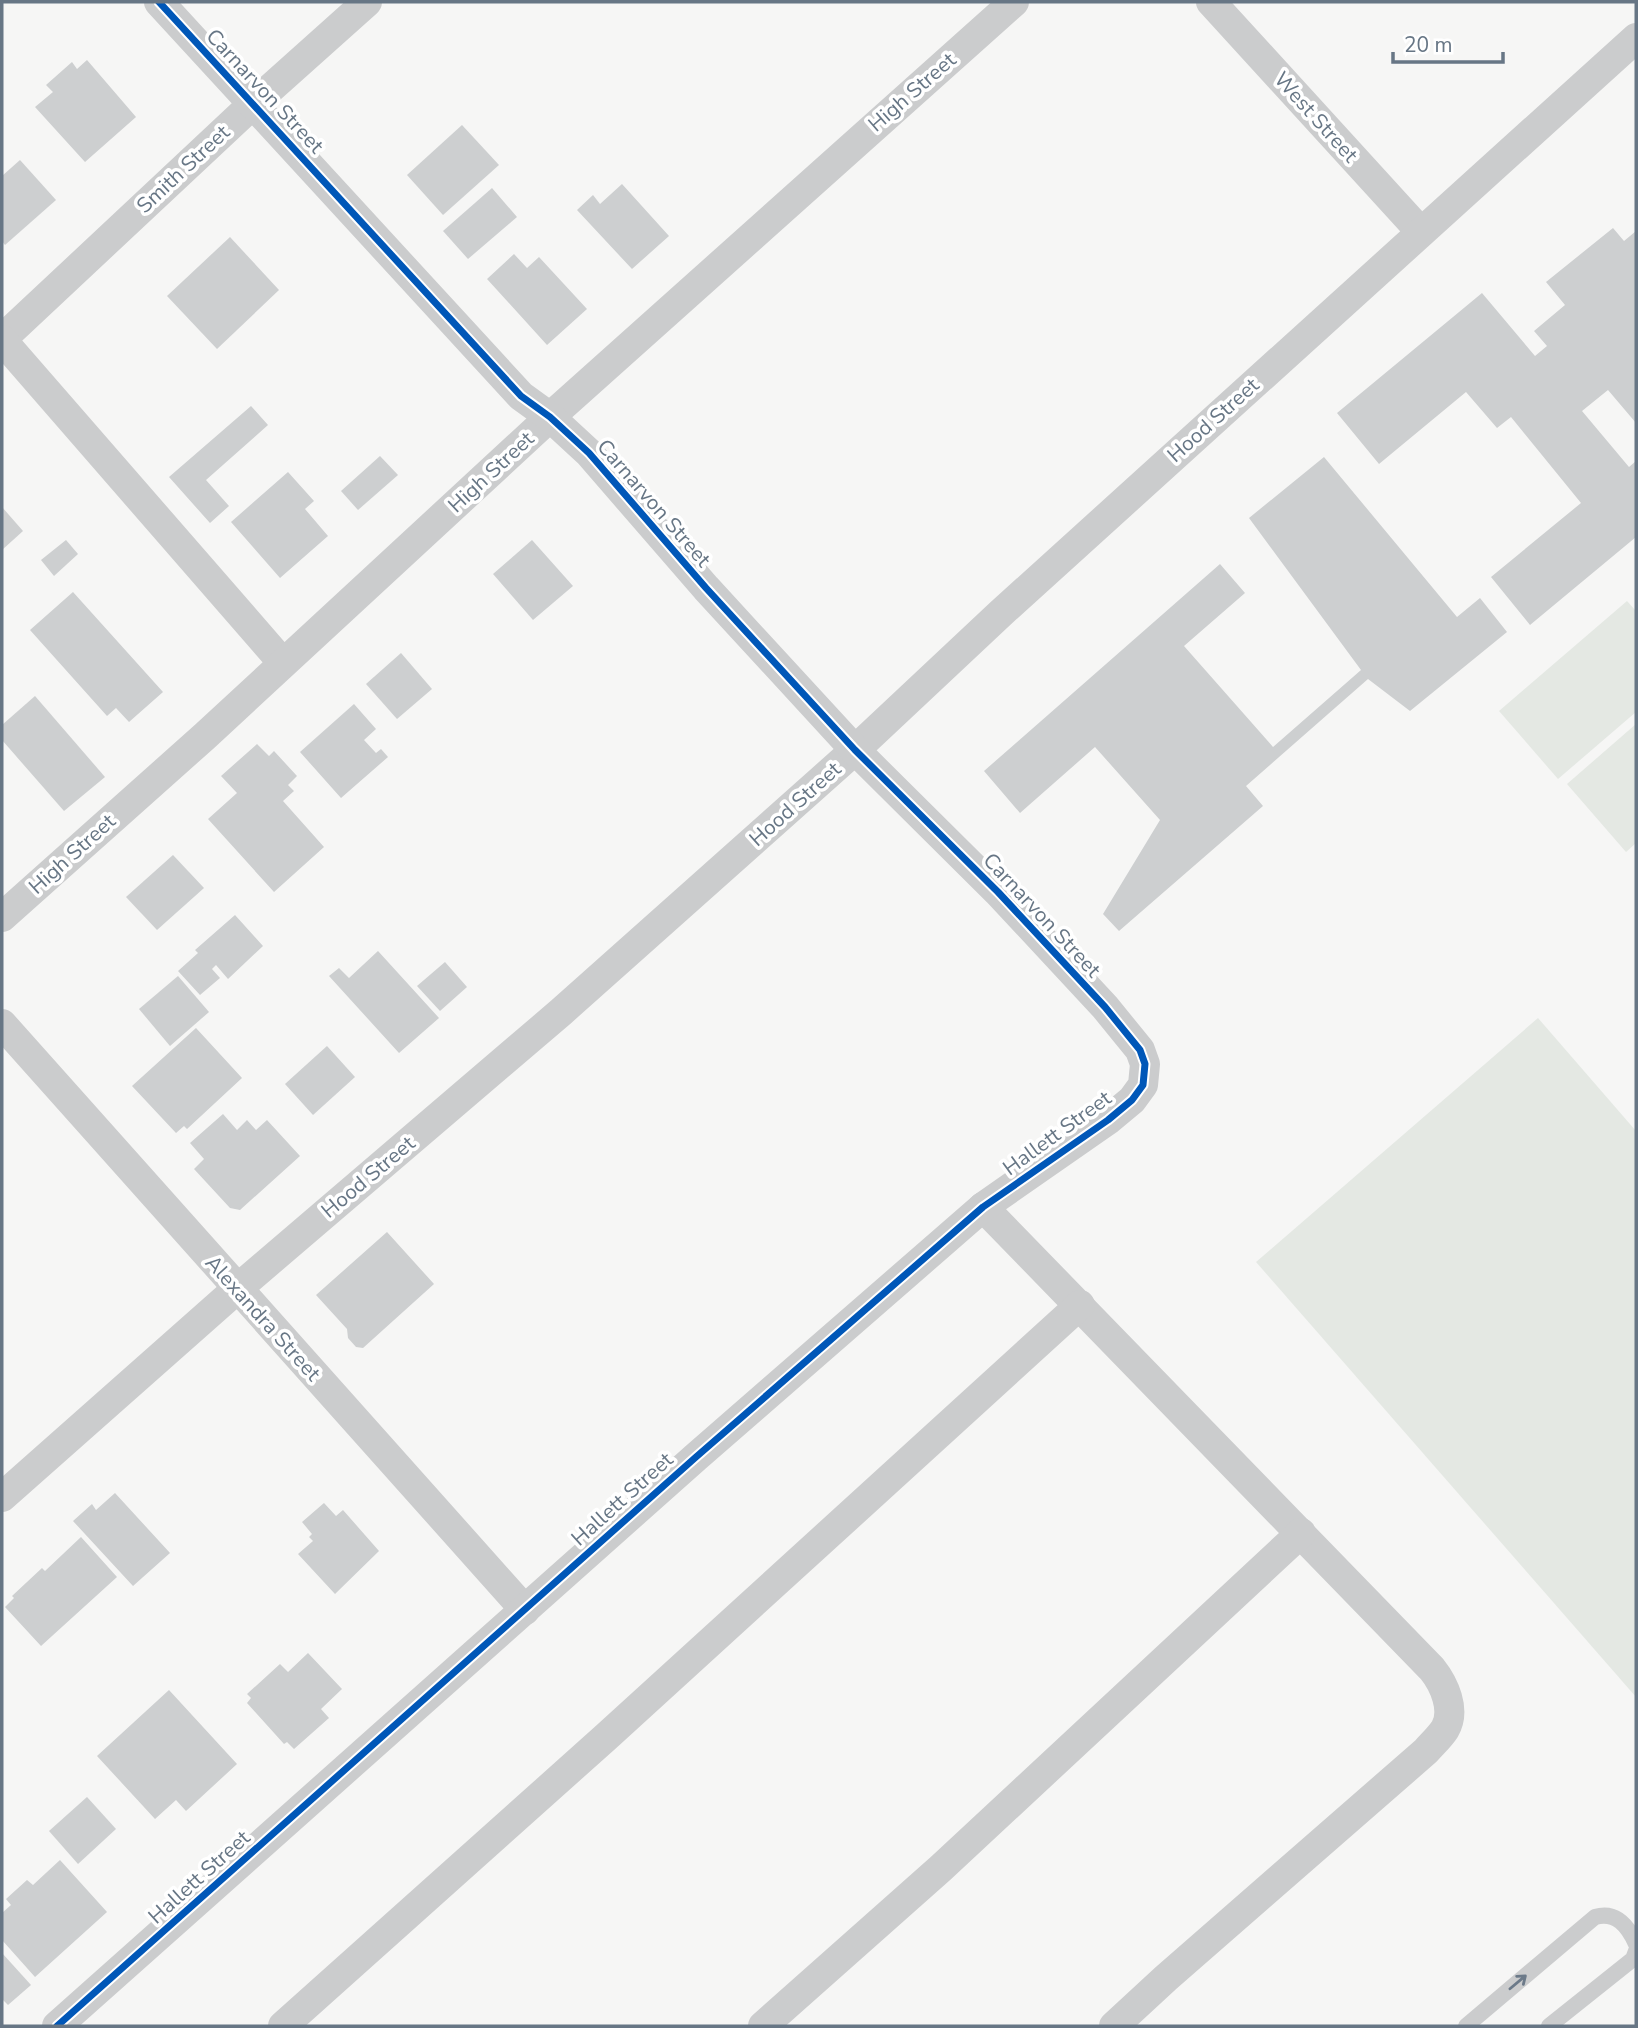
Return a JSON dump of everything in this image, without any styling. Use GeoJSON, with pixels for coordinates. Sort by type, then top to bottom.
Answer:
{"type":"FeatureCollection","features":[{"type":"Feature","properties":{"kind":"street","name":"Carnarvon Street"},"geometry":{"type":"LineString","coordinates":[[159,2],[521,396],[550,417],[589,453],[706,588],[855,750],[998,892],[1095,996]]}},
{"type":"Feature","properties":{"kind":"street","name":"Smith Street"},"geometry":{"type":"LineString","coordinates":[[2,340],[254,103],[367,2]]}},
{"type":"Feature","properties":{"kind":"street","name":"High Street"},"geometry":{"type":"LineString","coordinates":[[2,917],[205,736],[550,417],[1014,2]]}},
{"type":"Feature","properties":{"kind":"street","name":"West Street"},"geometry":{"type":"LineString","coordinates":[[1211,2],[1421,232]]}},
{"type":"Feature","properties":{"kind":"street","name":"Hood Street"},"geometry":{"type":"LineString","coordinates":[[2,1497],[237,1289],[561,1012],[855,750],[1001,613],[1636,38]]}},
{"type":"Feature","properties":{"kind":"street"},"geometry":{"type":"LineString","coordinates":[[2,340],[283,663]]}},
{"type":"Feature","properties":{"kind":"street","name":"Hallett Street"},"geometry":{"type":"LineString","coordinates":[[57,2026],[983,1207],[1108,1119],[1139,1092],[1145,1070],[1140,1050],[1095,996]]}},
{"type":"Feature","properties":{"kind":"street","name":"Alexandra Street"},"geometry":{"type":"LineString","coordinates":[[2,1024],[525,1610]]}},
{"type":"Feature","properties":{"kind":"street"},"geometry":{"type":"LineString","coordinates":[[983,1207],[1441,1680],[1449,1710],[1447,1724],[1426,1751],[1114,2026]]}},
{"type":"Feature","properties":{"kind":"street"},"geometry":{"type":"LineString","coordinates":[[283,2026],[616,1728],[1080,1305]]}},
{"type":"Feature","properties":{"kind":"street"},"geometry":{"type":"LineString","coordinates":[[763,2026],[951,1858],[1301,1533]]}},
{"type":"Feature","properties":{"kind":"lane"},"geometry":{"type":"LineString","coordinates":[[1466,2026],[1595,1917],[1605,1914],[1619,1919],[1636,1944]]}},
{"type":"Feature","properties":{"kind":"lane"},"geometry":{"type":"LineString","coordinates":[[1549,2026],[1633,1959],[1636,1951]]}},
{"type":"Feature","properties":{"kind":"shaded area"},"geometry":{"type":"Polygon","coordinates":[[[1627,601],[1636,611],[1636,712],[1558,779],[1499,711],[1627,601]]]}},
{"type":"Feature","properties":{"kind":"shaded area"},"geometry":{"type":"Polygon","coordinates":[[[1636,724],[1636,843],[1626,852],[1567,784],[1636,724]]]}},
{"type":"Feature","properties":{"kind":"shaded area"},"geometry":{"type":"Polygon","coordinates":[[[1538,1018],[1636,1131],[1636,1697],[1256,1262],[1538,1018]]]}},
{"type":"Feature","properties":{"kind":"building"},"geometry":{"type":"Polygon","coordinates":[[[87,60],[136,117],[85,162],[35,107],[53,92],[46,85],[72,62],[77,69],[87,60]]]}},
{"type":"Feature","properties":{"kind":"building"},"geometry":{"type":"Polygon","coordinates":[[[462,125],[499,165],[443,215],[407,175],[462,125]]]}},
{"type":"Feature","properties":{"kind":"building"},"geometry":{"type":"Polygon","coordinates":[[[20,160],[56,200],[5,245],[2,241],[2,176],[20,160]]]}},
{"type":"Feature","properties":{"kind":"building"},"geometry":{"type":"Polygon","coordinates":[[[622,184],[669,236],[632,269],[577,210],[593,195],[600,204],[622,184]]]}},
{"type":"Feature","properties":{"kind":"building"},"geometry":{"type":"Polygon","coordinates":[[[492,188],[517,217],[468,259],[443,231],[492,188]]]}},
{"type":"Feature","properties":{"kind":"building"},"geometry":{"type":"Polygon","coordinates":[[[1613,228],[1624,241],[1636,231],[1636,423],[1608,390],[1582,411],[1629,467],[1636,461],[1636,537],[1530,625],[1491,577],[1581,503],[1511,417],[1497,428],[1466,392],[1379,464],[1337,413],[1482,293],[1535,356],[1547,346],[1534,331],[1565,305],[1546,282],[1613,228]]]}},
{"type":"Feature","properties":{"kind":"building"},"geometry":{"type":"Polygon","coordinates":[[[230,237],[279,290],[217,349],[167,296],[230,237]]]}},
{"type":"Feature","properties":{"kind":"building"},"geometry":{"type":"Polygon","coordinates":[[[514,254],[527,268],[539,257],[587,309],[547,345],[487,279],[514,254]]]}},
{"type":"Feature","properties":{"kind":"building"},"geometry":{"type":"Polygon","coordinates":[[[251,406],[268,425],[206,480],[229,506],[210,523],[169,477],[251,406]]]}},
{"type":"Feature","properties":{"kind":"building"},"geometry":{"type":"Polygon","coordinates":[[[380,456],[398,475],[358,510],[341,491],[380,456]]]}},
{"type":"Feature","properties":{"kind":"building"},"geometry":{"type":"Polygon","coordinates":[[[1324,457],[1457,617],[1480,598],[1507,632],[1410,711],[1368,679],[1246,786],[1263,806],[1119,931],[1103,914],[1160,820],[1095,747],[1020,813],[984,771],[1220,564],[1245,593],[1184,646],[1273,747],[1361,670],[1249,518],[1324,457]]]}},
{"type":"Feature","properties":{"kind":"building"},"geometry":{"type":"Polygon","coordinates":[[[288,472],[314,501],[305,509],[328,536],[280,578],[231,522],[288,472]]]}},
{"type":"Feature","properties":{"kind":"building"},"geometry":{"type":"Polygon","coordinates":[[[2,507],[23,531],[2,550],[2,507]]]}},
{"type":"Feature","properties":{"kind":"building"},"geometry":{"type":"Polygon","coordinates":[[[66,540],[78,554],[54,576],[41,560],[66,540]]]}},
{"type":"Feature","properties":{"kind":"building"},"geometry":{"type":"Polygon","coordinates":[[[532,540],[573,586],[533,620],[493,574],[532,540]]]}},
{"type":"Feature","properties":{"kind":"building"},"geometry":{"type":"Polygon","coordinates":[[[73,592],[163,692],[129,722],[116,708],[107,716],[30,630],[73,592]]]}},
{"type":"Feature","properties":{"kind":"building"},"geometry":{"type":"Polygon","coordinates":[[[401,653],[432,689],[397,719],[366,684],[401,653]]]}},
{"type":"Feature","properties":{"kind":"building"},"geometry":{"type":"Polygon","coordinates":[[[35,696],[105,777],[64,811],[2,740],[2,725],[35,696]]]}},
{"type":"Feature","properties":{"kind":"building"},"geometry":{"type":"Polygon","coordinates":[[[354,704],[376,729],[364,740],[376,753],[381,749],[388,757],[341,798],[300,752],[354,704]]]}},
{"type":"Feature","properties":{"kind":"building"},"geometry":{"type":"Polygon","coordinates":[[[257,744],[269,756],[274,751],[297,776],[288,785],[294,791],[283,801],[324,847],[274,892],[208,819],[237,793],[221,776],[257,744]]]}},
{"type":"Feature","properties":{"kind":"building"},"geometry":{"type":"Polygon","coordinates":[[[173,855],[204,888],[157,930],[126,897],[173,855]]]}},
{"type":"Feature","properties":{"kind":"building"},"geometry":{"type":"Polygon","coordinates":[[[235,915],[263,946],[228,979],[216,965],[212,969],[220,978],[200,995],[178,971],[198,953],[195,950],[235,915]]]}},
{"type":"Feature","properties":{"kind":"building"},"geometry":{"type":"Polygon","coordinates":[[[378,951],[439,1018],[399,1053],[329,976],[339,968],[349,978],[378,951]]]}},
{"type":"Feature","properties":{"kind":"building"},"geometry":{"type":"Polygon","coordinates":[[[445,962],[467,987],[440,1011],[417,986],[445,962]]]}},
{"type":"Feature","properties":{"kind":"building"},"geometry":{"type":"Polygon","coordinates":[[[178,976],[209,1012],[170,1046],[139,1009],[178,976]]]}},
{"type":"Feature","properties":{"kind":"building"},"geometry":{"type":"Polygon","coordinates":[[[196,1028],[242,1078],[187,1129],[184,1126],[176,1133],[132,1086],[196,1028]]]}},
{"type":"Feature","properties":{"kind":"building"},"geometry":{"type":"Polygon","coordinates":[[[327,1046],[355,1077],[313,1115],[285,1084],[327,1046]]]}},
{"type":"Feature","properties":{"kind":"building"},"geometry":{"type":"Polygon","coordinates":[[[223,1114],[237,1130],[247,1120],[256,1130],[267,1120],[300,1156],[240,1210],[230,1208],[194,1169],[204,1159],[190,1143],[223,1114]]]}},
{"type":"Feature","properties":{"kind":"building"},"geometry":{"type":"Polygon","coordinates":[[[387,1232],[434,1284],[363,1348],[356,1347],[348,1338],[347,1329],[316,1295],[387,1232]]]}},
{"type":"Feature","properties":{"kind":"building"},"geometry":{"type":"Polygon","coordinates":[[[115,1493],[170,1553],[133,1586],[73,1521],[92,1504],[96,1510],[115,1493]]]}},
{"type":"Feature","properties":{"kind":"building"},"geometry":{"type":"Polygon","coordinates":[[[324,1503],[336,1516],[343,1510],[379,1551],[335,1594],[298,1554],[313,1541],[309,1537],[312,1534],[302,1522],[324,1503]]]}},
{"type":"Feature","properties":{"kind":"building"},"geometry":{"type":"Polygon","coordinates":[[[81,1537],[117,1577],[41,1646],[5,1607],[14,1598],[12,1596],[42,1568],[45,1571],[81,1537]]]}},
{"type":"Feature","properties":{"kind":"building"},"geometry":{"type":"Polygon","coordinates":[[[308,1653],[342,1689],[321,1709],[329,1718],[294,1749],[287,1742],[284,1744],[247,1703],[251,1698],[247,1694],[280,1664],[288,1672],[308,1653]]]}},
{"type":"Feature","properties":{"kind":"building"},"geometry":{"type":"Polygon","coordinates":[[[169,1690],[237,1764],[186,1811],[176,1800],[155,1819],[97,1756],[169,1690]]]}},
{"type":"Feature","properties":{"kind":"building"},"geometry":{"type":"Polygon","coordinates":[[[87,1797],[116,1829],[78,1864],[49,1831],[87,1797]]]}},
{"type":"Feature","properties":{"kind":"building"},"geometry":{"type":"Polygon","coordinates":[[[60,1860],[107,1912],[35,1977],[2,1940],[2,1913],[11,1905],[6,1899],[27,1880],[33,1885],[60,1860]]]}},
{"type":"Feature","properties":{"kind":"building"},"geometry":{"type":"Polygon","coordinates":[[[2,1953],[31,1985],[8,2005],[2,1999],[2,1953]]]}},
{"type":"Feature","properties":{"kind":"cycle path"},"geometry":{"type":"LineString","coordinates":[[57,2026],[696,1457],[983,1207],[1108,1120],[1132,1100],[1143,1085],[1145,1064],[1140,1050],[1105,1007],[998,892],[855,750],[706,588],[589,453],[550,417],[521,396],[159,2]]}}]}
